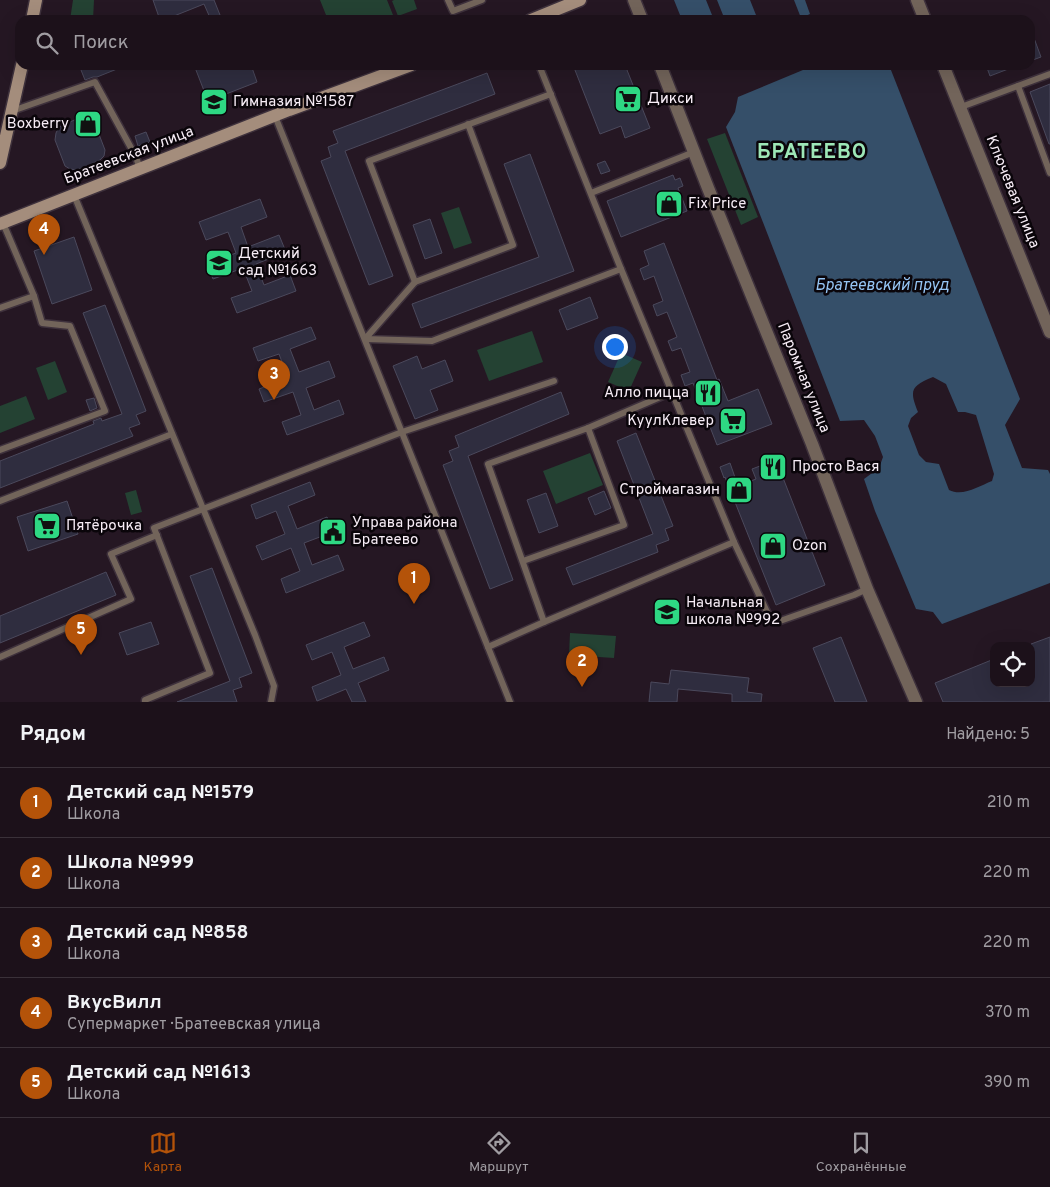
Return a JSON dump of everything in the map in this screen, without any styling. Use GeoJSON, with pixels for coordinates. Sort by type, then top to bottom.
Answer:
{"type":"FeatureCollection","features":[{"type":"Feature","properties":{"kind":"street"},"geometry":{"type":"LineString","coordinates":[[33,15],[36,0]]}},
{"type":"Feature","properties":{"kind":"street"},"geometry":{"type":"LineString","coordinates":[[539,15],[558,4],[580,0]]}},
{"type":"Feature","properties":{"kind":"street"},"geometry":{"type":"LineString","coordinates":[[634,0],[640,15]]}},
{"type":"Feature","properties":{"kind":"street"},"geometry":{"type":"LineString","coordinates":[[917,0],[923,15]]}},
{"type":"Feature","properties":{"kind":"street"},"geometry":{"type":"LineString","coordinates":[[0,159],[21,70]]}},
{"type":"Feature","properties":{"kind":"street","name":"Братеевская улица"},"geometry":{"type":"LineString","coordinates":[[1,223],[398,70]]}},
{"type":"Feature","properties":{"kind":"street","name":"Паромная улица"},"geometry":{"type":"LineString","coordinates":[[662,70],[812,444],[867,589],[916,702]]}},
{"type":"Feature","properties":{"kind":"street","name":"Ключевая улица"},"geometry":{"type":"LineString","coordinates":[[945,70],[1050,332]]}},
{"type":"Feature","properties":{"kind":"lane"},"geometry":{"type":"LineString","coordinates":[[448,0],[452,11],[482,0]]}},
{"type":"Feature","properties":{"kind":"lane"},"geometry":{"type":"LineString","coordinates":[[541,70],[734,542],[768,616],[780,621],[867,589]]}},
{"type":"Feature","properties":{"kind":"lane"},"geometry":{"type":"LineString","coordinates":[[961,107],[1050,74]]}},
{"type":"Feature","properties":{"kind":"lane"},"geometry":{"type":"LineString","coordinates":[[12,111],[96,82],[136,157],[140,169]]}},
{"type":"Feature","properties":{"kind":"lane"},"geometry":{"type":"LineString","coordinates":[[1018,86],[1050,173]]}},
{"type":"Feature","properties":{"kind":"lane"},"geometry":{"type":"LineString","coordinates":[[415,282],[369,161],[551,94]]}},
{"type":"Feature","properties":{"kind":"lane"},"geometry":{"type":"LineString","coordinates":[[275,116],[510,702]]}},
{"type":"Feature","properties":{"kind":"lane"},"geometry":{"type":"LineString","coordinates":[[365,339],[415,282],[513,245],[468,124]]}},
{"type":"Feature","properties":{"kind":"lane"},"geometry":{"type":"LineString","coordinates":[[590,193],[694,152]]}},
{"type":"Feature","properties":{"kind":"lane"},"geometry":{"type":"LineString","coordinates":[[74,195],[255,635],[274,686],[271,702]]}},
{"type":"Feature","properties":{"kind":"lane"},"geometry":{"type":"LineString","coordinates":[[0,450],[105,411],[70,326],[42,323],[34,296],[1,223]]}},
{"type":"Feature","properties":{"kind":"lane"},"geometry":{"type":"LineString","coordinates":[[365,339],[432,341],[621,269]]}},
{"type":"Feature","properties":{"kind":"lane"},"geometry":{"type":"LineString","coordinates":[[0,308],[34,296]]}},
{"type":"Feature","properties":{"kind":"lane"},"geometry":{"type":"LineString","coordinates":[[146,702],[145,700],[210,673],[154,528],[402,432],[554,381]]}},
{"type":"Feature","properties":{"kind":"lane"},"geometry":{"type":"LineString","coordinates":[[544,622],[488,464],[588,428],[672,392]]}},
{"type":"Feature","properties":{"kind":"lane"},"geometry":{"type":"LineString","coordinates":[[523,561],[624,525],[588,428]]}},
{"type":"Feature","properties":{"kind":"lane"},"geometry":{"type":"LineString","coordinates":[[0,501],[172,434]]}},
{"type":"Feature","properties":{"kind":"lane"},"geometry":{"type":"LineString","coordinates":[[0,657],[131,599],[110,554],[157,535]]}},
{"type":"Feature","properties":{"kind":"lane"},"geometry":{"type":"LineString","coordinates":[[488,647],[734,542]]}},
{"type":"Feature","properties":{"kind":"green space"},"geometry":{"type":"Polygon","coordinates":[[[73,0],[94,0],[93,15],[71,15],[73,0]]]}},
{"type":"Feature","properties":{"kind":"green space"},"geometry":{"type":"Polygon","coordinates":[[[320,0],[387,0],[393,15],[326,15],[320,0]]]}},
{"type":"Feature","properties":{"kind":"green space"},"geometry":{"type":"Polygon","coordinates":[[[414,0],[417,9],[398,15],[392,1],[414,0]]]}},
{"type":"Feature","properties":{"kind":"green space"},"geometry":{"type":"Polygon","coordinates":[[[725,133],[758,217],[741,225],[707,139],[725,133]]]}},
{"type":"Feature","properties":{"kind":"green space"},"geometry":{"type":"Polygon","coordinates":[[[459,207],[472,243],[454,249],[441,213],[459,207]]]}},
{"type":"Feature","properties":{"kind":"green space"},"geometry":{"type":"Polygon","coordinates":[[[532,331],[543,362],[489,381],[477,350],[532,331]]]}},
{"type":"Feature","properties":{"kind":"green space"},"geometry":{"type":"Polygon","coordinates":[[[621,353],[642,362],[629,391],[608,382],[621,353]]]}},
{"type":"Feature","properties":{"kind":"green space"},"geometry":{"type":"Polygon","coordinates":[[[55,361],[67,392],[48,400],[36,368],[55,361]]]}},
{"type":"Feature","properties":{"kind":"green space"},"geometry":{"type":"Polygon","coordinates":[[[26,396],[35,419],[0,433],[0,406],[26,396]]]}},
{"type":"Feature","properties":{"kind":"green space"},"geometry":{"type":"Polygon","coordinates":[[[590,453],[603,485],[556,504],[543,471],[590,453]]]}},
{"type":"Feature","properties":{"kind":"green space"},"geometry":{"type":"Polygon","coordinates":[[[136,490],[142,512],[131,515],[125,493],[136,490]]]}},
{"type":"Feature","properties":{"kind":"green space"},"geometry":{"type":"Polygon","coordinates":[[[570,633],[616,636],[614,658],[569,655],[570,633]]]}},
{"type":"Feature","properties":{"kind":"water"},"geometry":{"type":"Polygon","coordinates":[[[674,0],[706,0],[712,15],[680,15],[674,0]]]}},
{"type":"Feature","properties":{"kind":"water"},"geometry":{"type":"Polygon","coordinates":[[[717,0],[750,0],[756,15],[723,15],[717,0]]]}},
{"type":"Feature","properties":{"kind":"water"},"geometry":{"type":"Polygon","coordinates":[[[794,0],[805,0],[810,14],[800,15],[794,0]]]}},
{"type":"Feature","properties":{"kind":"water","name":"Братеевский пруд"},"geometry":{"type":"Polygon","coordinates":[[[803,70],[891,70],[1020,399],[1005,425],[1022,468],[1048,470],[1050,474],[1050,583],[942,624],[933,612],[916,609],[875,511],[864,479],[879,468],[883,457],[875,436],[864,420],[840,421],[726,127],[735,112],[738,97],[803,70]],[[933,377],[916,386],[913,399],[918,412],[911,418],[908,426],[919,455],[926,462],[939,464],[949,490],[965,492],[992,481],[994,474],[976,415],[958,412],[946,384],[933,377]]]}},
{"type":"Feature","properties":{"kind":"building"},"geometry":{"type":"Polygon","coordinates":[[[153,0],[214,0],[220,15],[209,15],[204,4],[176,15],[158,15],[153,0]]]}},
{"type":"Feature","properties":{"kind":"building"},"geometry":{"type":"Polygon","coordinates":[[[1035,41],[1041,57],[1035,59],[1035,41]]]}},
{"type":"Feature","properties":{"kind":"building"},"geometry":{"type":"Polygon","coordinates":[[[81,70],[114,70],[97,77],[85,80],[81,70]]]}},
{"type":"Feature","properties":{"kind":"building"},"geometry":{"type":"Polygon","coordinates":[[[196,70],[253,70],[257,82],[208,101],[196,70]]]}},
{"type":"Feature","properties":{"kind":"building"},"geometry":{"type":"Polygon","coordinates":[[[575,70],[627,70],[650,128],[625,138],[621,126],[600,134],[575,70]]]}},
{"type":"Feature","properties":{"kind":"building"},"geometry":{"type":"Polygon","coordinates":[[[988,70],[1006,70],[990,76],[988,70]]]}},
{"type":"Feature","properties":{"kind":"building"},"geometry":{"type":"Polygon","coordinates":[[[487,73],[495,94],[345,151],[393,276],[369,285],[321,161],[331,157],[328,147],[338,143],[333,131],[487,73]]]}},
{"type":"Feature","properties":{"kind":"building"},"geometry":{"type":"Polygon","coordinates":[[[1050,84],[1050,144],[1049,144],[1030,92],[1050,84]]]}},
{"type":"Feature","properties":{"kind":"building"},"geometry":{"type":"Polygon","coordinates":[[[81,117],[95,124],[105,150],[104,156],[100,160],[77,170],[70,169],[65,166],[55,140],[56,133],[59,127],[81,117]]]}},
{"type":"Feature","properties":{"kind":"building"},"geometry":{"type":"Polygon","coordinates":[[[146,132],[150,142],[138,146],[135,136],[146,132]]]}},
{"type":"Feature","properties":{"kind":"building"},"geometry":{"type":"Polygon","coordinates":[[[530,154],[574,271],[421,328],[412,304],[539,257],[504,164],[530,154]]]}},
{"type":"Feature","properties":{"kind":"building"},"geometry":{"type":"Polygon","coordinates":[[[605,161],[610,171],[601,174],[597,164],[605,161]]]}},
{"type":"Feature","properties":{"kind":"building"},"geometry":{"type":"Polygon","coordinates":[[[673,175],[675,180],[680,178],[683,186],[678,188],[687,211],[621,237],[607,201],[673,175]]]}},
{"type":"Feature","properties":{"kind":"building"},"geometry":{"type":"Polygon","coordinates":[[[260,199],[267,217],[241,227],[248,247],[279,235],[286,252],[256,264],[264,285],[290,275],[296,291],[237,313],[231,298],[252,291],[243,268],[213,279],[207,264],[236,253],[228,232],[206,240],[199,222],[260,199]]]}},
{"type":"Feature","properties":{"kind":"building"},"geometry":{"type":"Polygon","coordinates":[[[430,219],[442,253],[425,259],[413,225],[430,219]]]}},
{"type":"Feature","properties":{"kind":"building"},"geometry":{"type":"Polygon","coordinates":[[[74,237],[92,290],[52,304],[34,251],[74,237]]]}},
{"type":"Feature","properties":{"kind":"building"},"geometry":{"type":"Polygon","coordinates":[[[664,243],[717,380],[719,379],[728,401],[758,389],[772,424],[717,445],[693,383],[685,386],[681,375],[690,372],[681,348],[672,351],[668,341],[677,337],[667,312],[657,316],[653,305],[663,301],[654,276],[644,280],[640,269],[649,265],[644,251],[664,243]]]}},
{"type":"Feature","properties":{"kind":"building"},"geometry":{"type":"Polygon","coordinates":[[[590,297],[598,318],[567,330],[559,310],[590,297]]]}},
{"type":"Feature","properties":{"kind":"building"},"geometry":{"type":"Polygon","coordinates":[[[105,305],[146,411],[136,415],[140,424],[129,428],[133,436],[0,488],[0,461],[94,424],[93,421],[101,418],[102,421],[122,414],[83,313],[105,305]]]}},
{"type":"Feature","properties":{"kind":"building"},"geometry":{"type":"Polygon","coordinates":[[[311,327],[316,339],[290,349],[299,372],[329,361],[335,377],[306,388],[314,410],[339,400],[344,414],[287,435],[282,422],[301,415],[293,392],[264,402],[259,389],[288,378],[279,354],[258,361],[253,348],[311,327]]]}},
{"type":"Feature","properties":{"kind":"building"},"geometry":{"type":"Polygon","coordinates":[[[417,356],[422,369],[445,360],[453,381],[430,390],[438,410],[415,419],[393,366],[417,356]]]}},
{"type":"Feature","properties":{"kind":"building"},"geometry":{"type":"Polygon","coordinates":[[[561,392],[569,414],[468,456],[513,580],[490,589],[443,465],[453,461],[449,451],[459,447],[455,436],[561,392]]]}},
{"type":"Feature","properties":{"kind":"building"},"geometry":{"type":"Polygon","coordinates":[[[94,398],[97,408],[90,411],[86,400],[94,398]]]}},
{"type":"Feature","properties":{"kind":"building"},"geometry":{"type":"Polygon","coordinates":[[[636,433],[673,526],[665,529],[669,540],[656,545],[658,552],[573,585],[566,568],[653,534],[617,441],[636,433]]]}},
{"type":"Feature","properties":{"kind":"building"},"geometry":{"type":"Polygon","coordinates":[[[776,460],[825,585],[776,605],[720,467],[730,463],[738,486],[756,479],[752,469],[776,460]]]}},
{"type":"Feature","properties":{"kind":"building"},"geometry":{"type":"Polygon","coordinates":[[[310,482],[315,495],[288,506],[297,529],[327,517],[333,532],[304,543],[312,565],[338,555],[344,570],[286,593],[281,579],[300,571],[291,548],[262,560],[256,546],[285,534],[276,511],[256,519],[251,505],[310,482]]]}},
{"type":"Feature","properties":{"kind":"building"},"geometry":{"type":"Polygon","coordinates":[[[604,491],[611,508],[595,515],[588,498],[604,491]]]}},
{"type":"Feature","properties":{"kind":"building"},"geometry":{"type":"Polygon","coordinates":[[[546,493],[558,526],[539,533],[527,500],[546,493]]]}},
{"type":"Feature","properties":{"kind":"building","name":"Пятёрочка"},"geometry":{"type":"Polygon","coordinates":[[[67,501],[78,534],[28,551],[17,517],[67,501]]]}},
{"type":"Feature","properties":{"kind":"building"},"geometry":{"type":"Polygon","coordinates":[[[212,568],[252,673],[239,678],[242,687],[233,690],[237,702],[177,702],[230,681],[190,576],[212,568]]]}},
{"type":"Feature","properties":{"kind":"building"},"geometry":{"type":"Polygon","coordinates":[[[106,572],[116,595],[0,643],[0,616],[106,572]]]}},
{"type":"Feature","properties":{"kind":"building"},"geometry":{"type":"Polygon","coordinates":[[[151,622],[159,644],[127,655],[119,633],[151,622]]]}},
{"type":"Feature","properties":{"kind":"building"},"geometry":{"type":"Polygon","coordinates":[[[364,622],[370,636],[344,647],[353,669],[384,657],[389,670],[358,683],[366,702],[352,702],[346,689],[317,701],[312,687],[341,675],[332,652],[312,660],[306,645],[364,622]]]}},
{"type":"Feature","properties":{"kind":"building"},"geometry":{"type":"Polygon","coordinates":[[[841,637],[867,702],[835,702],[813,648],[841,637]]]}},
{"type":"Feature","properties":{"kind":"building"},"geometry":{"type":"Polygon","coordinates":[[[1050,637],[1050,702],[943,702],[935,683],[990,661],[990,687],[1035,687],[1035,643],[1050,637]]]}},
{"type":"Feature","properties":{"kind":"building"},"geometry":{"type":"Polygon","coordinates":[[[671,670],[749,678],[747,692],[762,694],[761,702],[732,702],[732,694],[678,689],[677,702],[649,702],[651,682],[669,684],[671,670]]]}},
{"type":"Feature","properties":{"kind":"place","name":"Дикси"},"geometry":{"type":"Point","coordinates":[628,99]}},
{"type":"Feature","properties":{"kind":"place","name":"Гимназия №1587"},"geometry":{"type":"Point","coordinates":[214,102]}},
{"type":"Feature","properties":{"kind":"place","name":"Boxberry"},"geometry":{"type":"Point","coordinates":[88,124]}},
{"type":"Feature","properties":{"kind":"place","name":"Fix Price"},"geometry":{"type":"Point","coordinates":[669,204]}},
{"type":"Feature","properties":{"kind":"place","name":"ВкусВилл"},"geometry":{"type":"Point","coordinates":[44,255]}},
{"type":"Feature","properties":{"kind":"place","name":"Детский сад №1663"},"geometry":{"type":"Point","coordinates":[219,263]}},
{"type":"Feature","properties":{"kind":"place","name":"Алло пицца"},"geometry":{"type":"Point","coordinates":[708,393]}},
{"type":"Feature","properties":{"kind":"place","name":"Детский сад №858"},"geometry":{"type":"Point","coordinates":[274,400]}},
{"type":"Feature","properties":{"kind":"place","name":"КуулКлевер"},"geometry":{"type":"Point","coordinates":[733,421]}},
{"type":"Feature","properties":{"kind":"place","name":"Просто Вася"},"geometry":{"type":"Point","coordinates":[773,467]}},
{"type":"Feature","properties":{"kind":"place","name":"Строймагазин"},"geometry":{"type":"Point","coordinates":[739,490]}},
{"type":"Feature","properties":{"kind":"place","name":"Пятёрочка"},"geometry":{"type":"Point","coordinates":[47,526]}},
{"type":"Feature","properties":{"kind":"place","name":"Управа района Братеево"},"geometry":{"type":"Point","coordinates":[333,532]}},
{"type":"Feature","properties":{"kind":"place","name":"Ozon"},"geometry":{"type":"Point","coordinates":[773,546]}},
{"type":"Feature","properties":{"kind":"place","name":"Детский сад №1579"},"geometry":{"type":"Point","coordinates":[414,604]}},
{"type":"Feature","properties":{"kind":"place","name":"Начальная школа №992"},"geometry":{"type":"Point","coordinates":[667,612]}},
{"type":"Feature","properties":{"kind":"place","name":"Детский сад №1613"},"geometry":{"type":"Point","coordinates":[81,655]}},
{"type":"Feature","properties":{"kind":"place","name":"Школа №999"},"geometry":{"type":"Point","coordinates":[582,687]}},
{"type":"Feature","properties":{"kind":"district","name":"БРАТЕЕВО"},"geometry":{"type":"Point","coordinates":[812,153]}}]}
